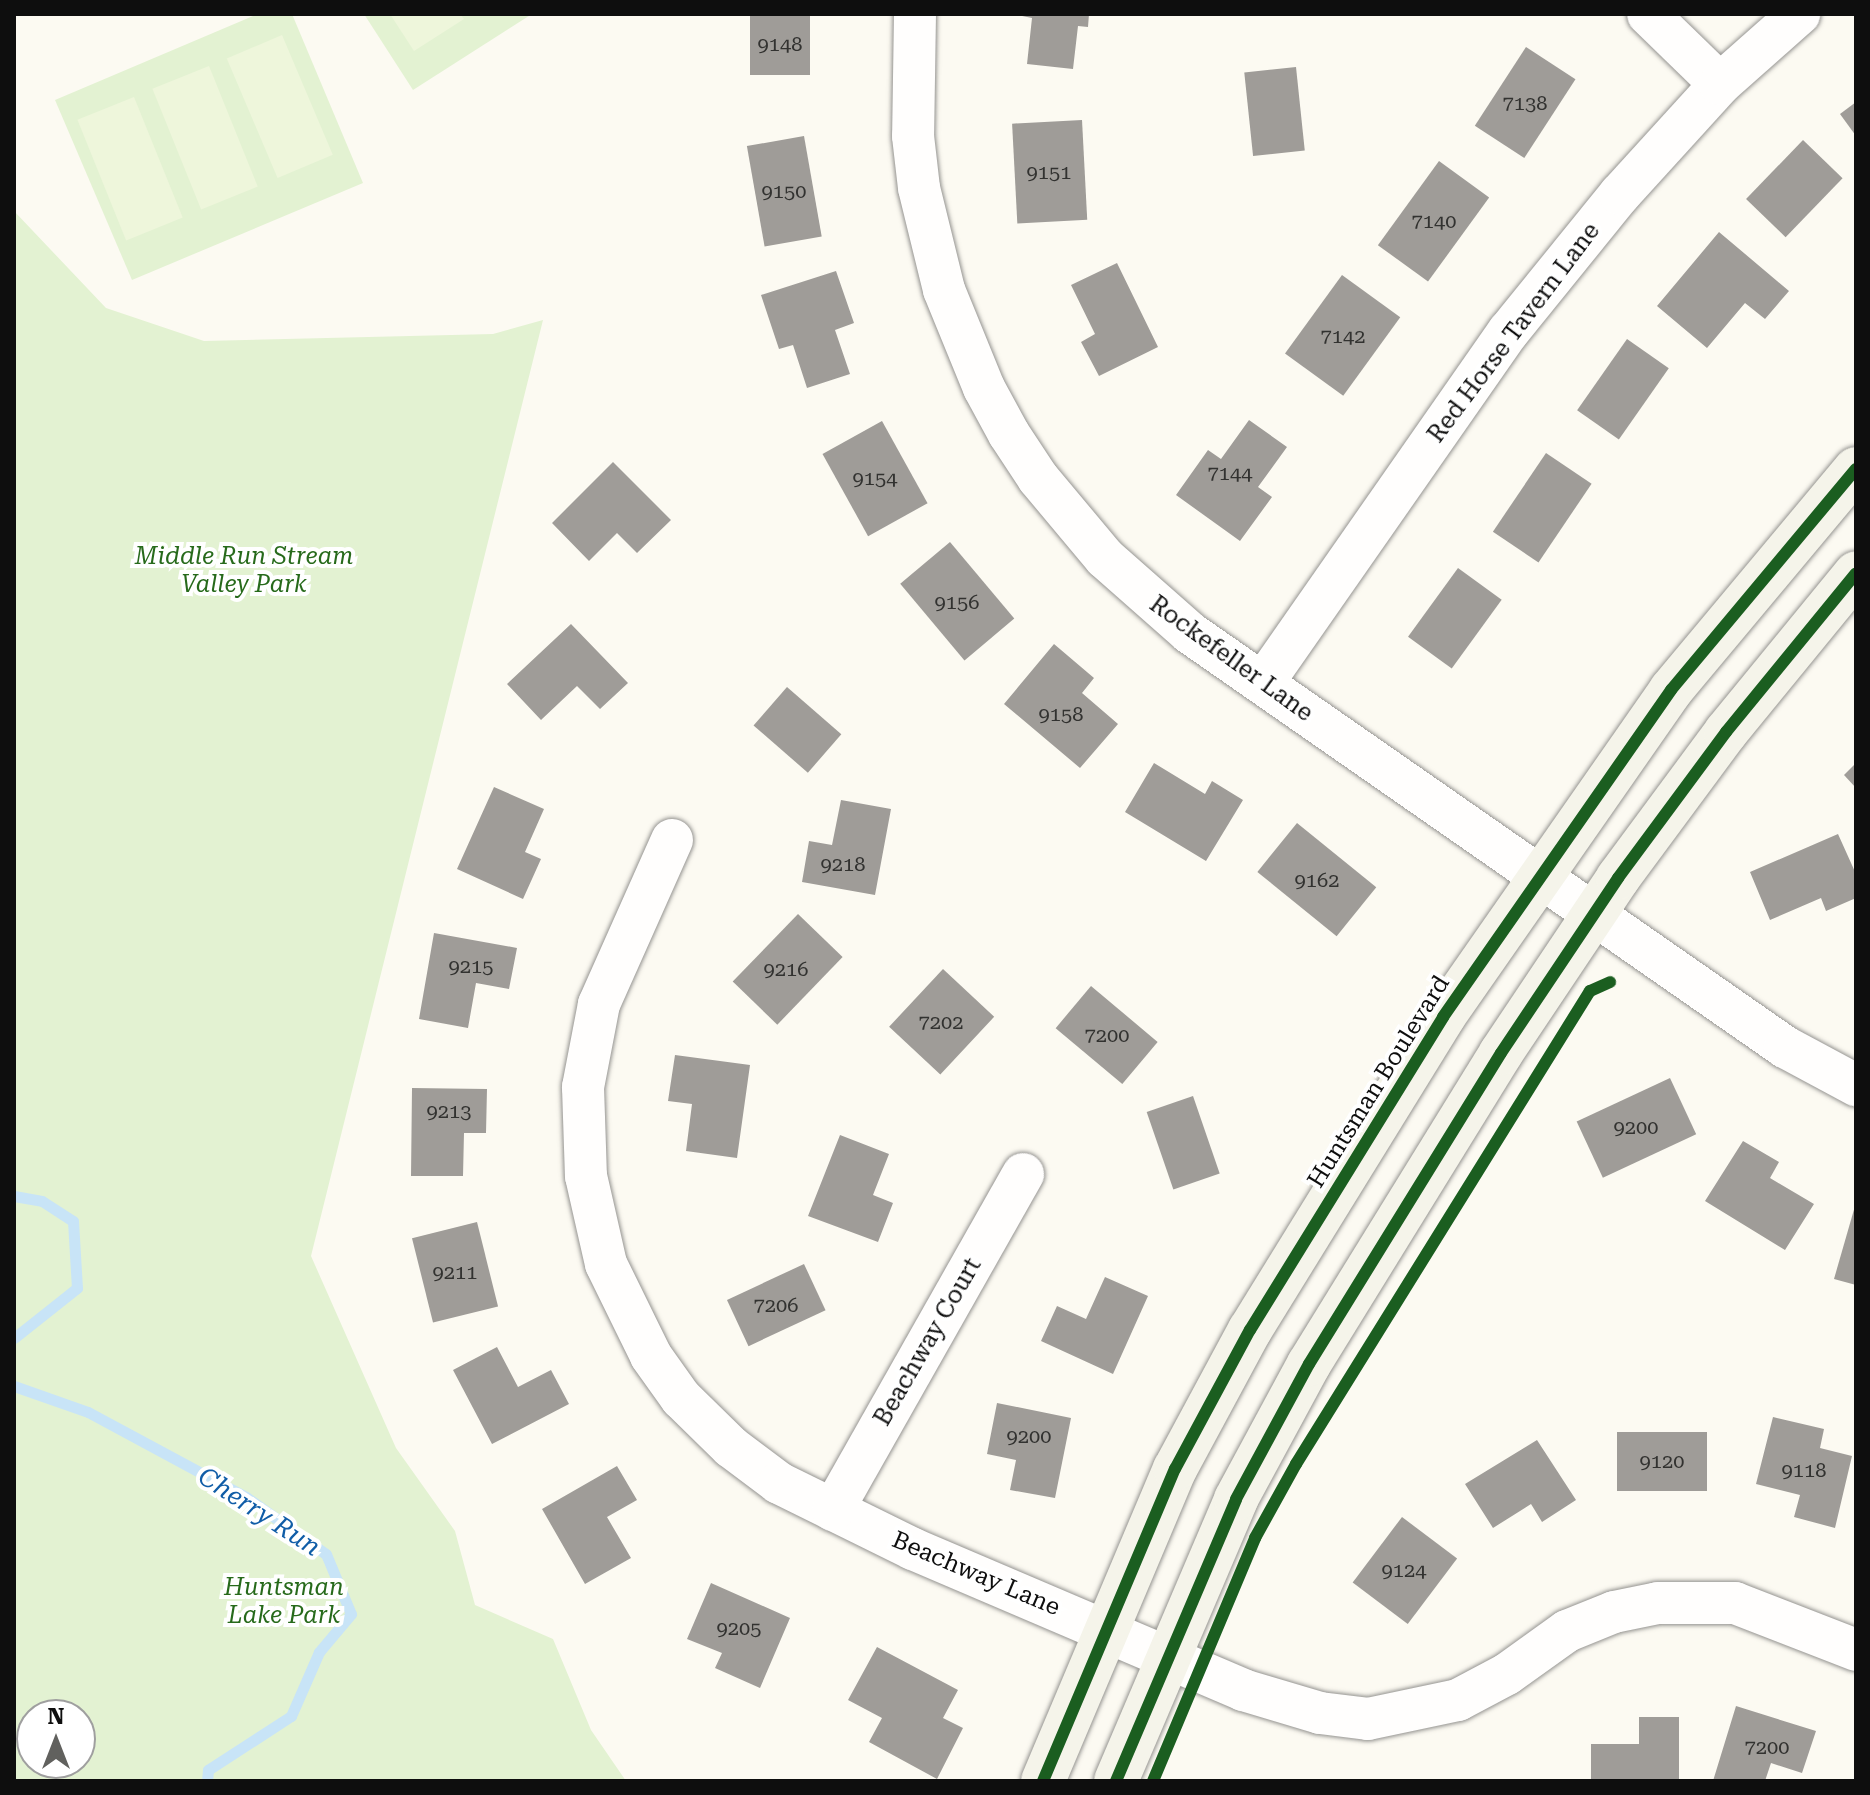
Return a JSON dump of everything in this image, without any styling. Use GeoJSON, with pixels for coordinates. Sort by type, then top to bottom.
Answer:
{"type":"FeatureCollection","features":[{"type":"Feature","properties":{"kind":"street","name":"Rockefeller Lane"},"geometry":{"type":"LineString","coordinates":[[915,14],[911,84],[919,188],[944,290],[984,388],[1038,478],[1105,558],[1190,633],[1785,1047],[1856,1085]]}},
{"type":"Feature","properties":{"kind":"street"},"geometry":{"type":"LineString","coordinates":[[1648,14],[1720,84]]}},
{"type":"Feature","properties":{"kind":"street","name":"Red Horse Tavern Lane"},"geometry":{"type":"LineString","coordinates":[[1263,683],[1509,331],[1620,194],[1720,84],[1799,14]]}},
{"type":"Feature","properties":{"kind":"street","name":"Huntsman Boulevard"},"geometry":{"type":"LineString","coordinates":[[1043,1781],[1103,1629],[1175,1469],[1250,1330],[1443,1017],[1671,690],[1856,469]]}},
{"type":"Feature","properties":{"kind":"street"},"geometry":{"type":"LineString","coordinates":[[1116,1781],[1236,1499],[1309,1364],[1501,1053],[1594,915],[1726,732],[1856,573]]}},
{"type":"Feature","properties":{"kind":"street","name":"Beachway Lane"},"geometry":{"type":"LineString","coordinates":[[672,840],[609,974],[590,1042],[582,1125],[594,1221],[626,1312],[681,1398],[731,1447],[767,1474],[833,1510],[1279,1703],[1368,1719],[1458,1700],[1507,1674],[1567,1631],[1633,1606],[1684,1600],[1735,1603],[1856,1650]]}},
{"type":"Feature","properties":{"kind":"street","name":"Beachway Court"},"geometry":{"type":"LineString","coordinates":[[833,1510],[1023,1174]]}},
{"type":"Feature","properties":{"kind":"green space"},"geometry":{"type":"Polygon","coordinates":[[[258,14],[292,14],[363,183],[132,280],[55,100],[258,14]]]}},
{"type":"Feature","properties":{"kind":"green space"},"geometry":{"type":"Polygon","coordinates":[[[364,14],[532,14],[413,90],[364,14]]]}},
{"type":"Feature","properties":{"kind":"green space"},"geometry":{"type":"Polygon","coordinates":[[[390,14],[460,14],[464,19],[414,51],[390,14]]]}},
{"type":"Feature","properties":{"kind":"green space"},"geometry":{"type":"Polygon","coordinates":[[[282,35],[333,155],[278,178],[227,58],[282,35]]]}},
{"type":"Feature","properties":{"kind":"green space"},"geometry":{"type":"Polygon","coordinates":[[[209,66],[258,187],[201,209],[152,89],[209,66]]]}},
{"type":"Feature","properties":{"kind":"green space"},"geometry":{"type":"Polygon","coordinates":[[[134,97],[183,218],[126,240],[77,120],[134,97]]]}},
{"type":"Feature","properties":{"kind":"green space","name":"Middle Run Stream Valley Park"},"geometry":{"type":"Polygon","coordinates":[[[14,211],[106,308],[204,341],[493,334],[543,320],[311,1256],[396,1448],[455,1531],[475,1605],[553,1639],[591,1730],[626,1781],[14,1781],[14,211]]]}},
{"type":"Feature","properties":{"kind":"building"},"geometry":{"type":"Polygon","coordinates":[[[750,14],[810,14],[810,75],[750,75],[750,14]]]}},
{"type":"Feature","properties":{"kind":"building"},"geometry":{"type":"Polygon","coordinates":[[[1013,14],[1089,14],[1088,27],[1078,26],[1073,69],[1027,64],[1032,18],[1013,14]]]}},
{"type":"Feature","properties":{"kind":"building"},"geometry":{"type":"Polygon","coordinates":[[[1526,47],[1575,79],[1524,158],[1475,126],[1526,47]]]}},
{"type":"Feature","properties":{"kind":"building"},"geometry":{"type":"Polygon","coordinates":[[[1296,67],[1305,151],[1253,156],[1244,72],[1296,67]]]}},
{"type":"Feature","properties":{"kind":"building"},"geometry":{"type":"Polygon","coordinates":[[[1856,102],[1856,136],[1840,114],[1856,102]]]}},
{"type":"Feature","properties":{"kind":"building"},"geometry":{"type":"Polygon","coordinates":[[[1082,120],[1087,220],[1017,224],[1012,124],[1082,120]]]}},
{"type":"Feature","properties":{"kind":"building"},"geometry":{"type":"Polygon","coordinates":[[[804,136],[822,236],[765,247],[747,146],[804,136]]]}},
{"type":"Feature","properties":{"kind":"building"},"geometry":{"type":"Polygon","coordinates":[[[1803,140],[1843,178],[1786,237],[1746,199],[1803,140]]]}},
{"type":"Feature","properties":{"kind":"building"},"geometry":{"type":"Polygon","coordinates":[[[1439,161],[1489,197],[1428,282],[1378,245],[1439,161]]]}},
{"type":"Feature","properties":{"kind":"building"},"geometry":{"type":"Polygon","coordinates":[[[1719,232],[1789,291],[1765,319],[1745,303],[1707,348],[1657,306],[1719,232]]]}},
{"type":"Feature","properties":{"kind":"building"},"geometry":{"type":"Polygon","coordinates":[[[1117,263],[1158,347],[1099,376],[1081,342],[1095,334],[1071,285],[1117,263]]]}},
{"type":"Feature","properties":{"kind":"building"},"geometry":{"type":"Polygon","coordinates":[[[836,271],[854,323],[835,330],[850,374],[807,388],[793,345],[779,349],[761,295],[836,271]]]}},
{"type":"Feature","properties":{"kind":"building"},"geometry":{"type":"Polygon","coordinates":[[[1342,275],[1400,317],[1343,396],[1285,353],[1342,275]]]}},
{"type":"Feature","properties":{"kind":"building"},"geometry":{"type":"Polygon","coordinates":[[[1627,339],[1669,368],[1619,440],[1577,410],[1627,339]]]}},
{"type":"Feature","properties":{"kind":"building"},"geometry":{"type":"Polygon","coordinates":[[[1249,420],[1287,447],[1258,487],[1272,497],[1240,541],[1176,495],[1208,450],[1221,459],[1249,420]]]}},
{"type":"Feature","properties":{"kind":"building"},"geometry":{"type":"Polygon","coordinates":[[[882,421],[928,503],[868,536],[823,454],[882,421]]]}},
{"type":"Feature","properties":{"kind":"building"},"geometry":{"type":"Polygon","coordinates":[[[1546,453],[1592,484],[1538,563],[1493,532],[1546,453]]]}},
{"type":"Feature","properties":{"kind":"building"},"geometry":{"type":"Polygon","coordinates":[[[613,462],[671,520],[637,553],[617,533],[589,561],[552,523],[613,462]]]}},
{"type":"Feature","properties":{"kind":"building"},"geometry":{"type":"Polygon","coordinates":[[[950,542],[1014,619],[964,660],[900,584],[950,542]]]}},
{"type":"Feature","properties":{"kind":"building"},"geometry":{"type":"Polygon","coordinates":[[[1458,568],[1502,600],[1452,669],[1408,637],[1458,568]]]}},
{"type":"Feature","properties":{"kind":"building"},"geometry":{"type":"Polygon","coordinates":[[[571,624],[628,683],[600,709],[577,686],[541,720],[507,684],[571,624]]]}},
{"type":"Feature","properties":{"kind":"building"},"geometry":{"type":"Polygon","coordinates":[[[1054,644],[1094,678],[1082,693],[1118,724],[1080,768],[1004,704],[1054,644]]]}},
{"type":"Feature","properties":{"kind":"building"},"geometry":{"type":"Polygon","coordinates":[[[787,687],[841,734],[808,773],[754,725],[787,687]]]}},
{"type":"Feature","properties":{"kind":"building"},"geometry":{"type":"Polygon","coordinates":[[[1154,763],[1205,794],[1212,781],[1243,800],[1206,861],[1125,812],[1154,763]]]}},
{"type":"Feature","properties":{"kind":"building"},"geometry":{"type":"Polygon","coordinates":[[[1856,763],[1856,788],[1844,775],[1856,763]]]}},
{"type":"Feature","properties":{"kind":"building"},"geometry":{"type":"Polygon","coordinates":[[[494,787],[544,809],[525,852],[541,859],[523,899],[457,869],[494,787]]]}},
{"type":"Feature","properties":{"kind":"building"},"geometry":{"type":"Polygon","coordinates":[[[841,800],[891,809],[875,895],[802,882],[809,841],[832,845],[841,800]]]}},
{"type":"Feature","properties":{"kind":"building"},"geometry":{"type":"Polygon","coordinates":[[[1297,823],[1376,887],[1337,936],[1257,872],[1297,823]]]}},
{"type":"Feature","properties":{"kind":"building"},"geometry":{"type":"Polygon","coordinates":[[[1838,834],[1856,874],[1856,898],[1826,911],[1821,898],[1770,920],[1750,872],[1838,834]]]}},
{"type":"Feature","properties":{"kind":"building"},"geometry":{"type":"Polygon","coordinates":[[[798,914],[843,957],[777,1025],[733,982],[798,914]]]}},
{"type":"Feature","properties":{"kind":"building"},"geometry":{"type":"Polygon","coordinates":[[[434,933],[517,948],[509,989],[476,983],[468,1028],[419,1019],[434,933]]]}},
{"type":"Feature","properties":{"kind":"building"},"geometry":{"type":"Polygon","coordinates":[[[943,969],[994,1017],[940,1075],[889,1027],[943,969]]]}},
{"type":"Feature","properties":{"kind":"building"},"geometry":{"type":"Polygon","coordinates":[[[1091,986],[1158,1042],[1122,1084],[1056,1028],[1091,986]]]}},
{"type":"Feature","properties":{"kind":"building"},"geometry":{"type":"Polygon","coordinates":[[[675,1055],[750,1065],[737,1158],[686,1151],[692,1104],[668,1101],[675,1055]]]}},
{"type":"Feature","properties":{"kind":"building"},"geometry":{"type":"Polygon","coordinates":[[[1670,1078],[1696,1134],[1603,1178],[1577,1122],[1670,1078]]]}},
{"type":"Feature","properties":{"kind":"building"},"geometry":{"type":"Polygon","coordinates":[[[412,1088],[487,1089],[486,1133],[464,1133],[463,1176],[411,1176],[412,1088]]]}},
{"type":"Feature","properties":{"kind":"building"},"geometry":{"type":"Polygon","coordinates":[[[1193,1096],[1220,1174],[1173,1189],[1147,1112],[1193,1096]]]}},
{"type":"Feature","properties":{"kind":"building"},"geometry":{"type":"Polygon","coordinates":[[[840,1135],[889,1154],[873,1195],[893,1203],[878,1242],[808,1216],[840,1135]]]}},
{"type":"Feature","properties":{"kind":"building"},"geometry":{"type":"Polygon","coordinates":[[[1743,1141],[1779,1162],[1770,1178],[1814,1204],[1785,1250],[1705,1201],[1743,1141]]]}},
{"type":"Feature","properties":{"kind":"building"},"geometry":{"type":"Polygon","coordinates":[[[1856,1206],[1856,1285],[1834,1279],[1856,1206]]]}},
{"type":"Feature","properties":{"kind":"building"},"geometry":{"type":"Polygon","coordinates":[[[477,1222],[498,1306],[433,1323],[412,1238],[477,1222]]]}},
{"type":"Feature","properties":{"kind":"building"},"geometry":{"type":"Polygon","coordinates":[[[804,1264],[826,1310],[749,1346],[727,1300],[804,1264]]]}},
{"type":"Feature","properties":{"kind":"building"},"geometry":{"type":"Polygon","coordinates":[[[1105,1277],[1148,1296],[1113,1374],[1041,1341],[1057,1306],[1086,1319],[1105,1277]]]}},
{"type":"Feature","properties":{"kind":"building"},"geometry":{"type":"Polygon","coordinates":[[[497,1347],[518,1387],[551,1370],[569,1404],[492,1444],[453,1370],[497,1347]]]}},
{"type":"Feature","properties":{"kind":"building"},"geometry":{"type":"Polygon","coordinates":[[[997,1403],[1071,1418],[1055,1498],[1010,1490],[1016,1460],[987,1454],[997,1403]]]}},
{"type":"Feature","properties":{"kind":"building"},"geometry":{"type":"Polygon","coordinates":[[[1773,1417],[1824,1429],[1820,1448],[1852,1456],[1835,1528],[1794,1517],[1800,1495],[1756,1484],[1773,1417]]]}},
{"type":"Feature","properties":{"kind":"building"},"geometry":{"type":"Polygon","coordinates":[[[1617,1432],[1707,1432],[1707,1491],[1617,1491],[1617,1432]]]}},
{"type":"Feature","properties":{"kind":"building"},"geometry":{"type":"Polygon","coordinates":[[[1537,1440],[1576,1500],[1542,1522],[1531,1504],[1493,1528],[1465,1484],[1537,1440]]]}},
{"type":"Feature","properties":{"kind":"building"},"geometry":{"type":"Polygon","coordinates":[[[617,1466],[637,1500],[607,1517],[631,1558],[585,1584],[542,1509],[617,1466]]]}},
{"type":"Feature","properties":{"kind":"building"},"geometry":{"type":"Polygon","coordinates":[[[1402,1517],[1457,1559],[1408,1624],[1353,1582],[1402,1517]]]}},
{"type":"Feature","properties":{"kind":"building"},"geometry":{"type":"Polygon","coordinates":[[[711,1583],[790,1618],[760,1688],[715,1668],[722,1653],[687,1639],[711,1583]]]}},
{"type":"Feature","properties":{"kind":"building"},"geometry":{"type":"Polygon","coordinates":[[[877,1647],[958,1690],[943,1718],[963,1728],[937,1779],[869,1742],[882,1718],[848,1700],[877,1647]]]}},
{"type":"Feature","properties":{"kind":"building"},"geometry":{"type":"Polygon","coordinates":[[[1736,1706],[1816,1731],[1802,1773],[1771,1763],[1765,1781],[1713,1781],[1736,1706]]]}},
{"type":"Feature","properties":{"kind":"building"},"geometry":{"type":"Polygon","coordinates":[[[1639,1717],[1679,1717],[1679,1781],[1591,1781],[1591,1744],[1639,1744],[1639,1717]]]}},
{"type":"Feature","properties":{"kind":"waterway","name":"Cherry Run"},"geometry":{"type":"LineString","coordinates":[[14,1196],[42,1201],[73,1221],[77,1288],[14,1338]]}},
{"type":"Feature","properties":{"kind":"waterway","name":"Cherry Run"},"geometry":{"type":"LineString","coordinates":[[14,1386],[88,1412],[246,1497],[326,1554],[351,1614],[319,1652],[291,1716],[208,1770],[207,1781]]}},
{"type":"Feature","properties":{"kind":"cycle path"},"geometry":{"type":"LineString","coordinates":[[1043,1781],[1175,1469],[1250,1330],[1443,1017],[1671,690],[1856,469]]}},
{"type":"Feature","properties":{"kind":"cycle path"},"geometry":{"type":"LineString","coordinates":[[1116,1781],[1236,1499],[1309,1364],[1501,1053],[1618,878],[1726,732],[1856,573]]}},
{"type":"Feature","properties":{"kind":"cycle path"},"geometry":{"type":"LineString","coordinates":[[1153,1781],[1255,1538],[1296,1464],[1590,991],[1610,982]]}},
{"type":"Feature","properties":{"kind":"park label","name":"Huntsman Lake Park"},"geometry":{"type":"Point","coordinates":[284,1602]}}]}
